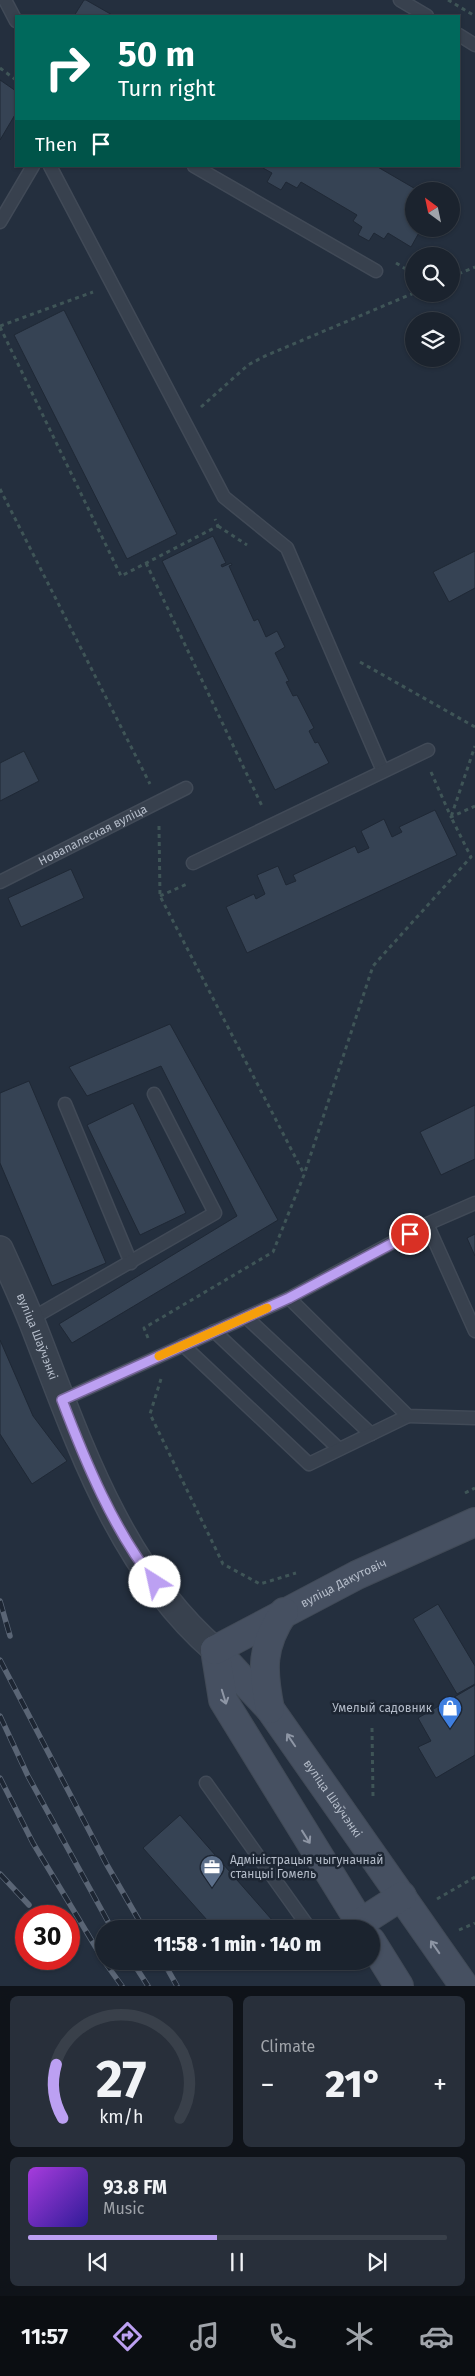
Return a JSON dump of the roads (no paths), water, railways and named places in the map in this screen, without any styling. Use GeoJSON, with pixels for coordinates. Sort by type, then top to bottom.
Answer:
{"type":"FeatureCollection","features":[{"type":"Feature","properties":{"kind":"main road","name":"вуліца Дакутовіч"},"geometry":{"type":"LineString","coordinates":[[215,1650],[357,1575],[475,1522]]}},
{"type":"Feature","properties":{"kind":"main road","name":"вуліца Шаўчэнкі"},"geometry":{"type":"LineString","coordinates":[[270,1709],[264,1673],[264,1657],[273,1628],[284,1612]]}},
{"type":"Feature","properties":{"kind":"main road","name":"вуліца Шаўчэнкі"},"geometry":{"type":"LineString","coordinates":[[215,1650],[270,1709],[312,1772],[402,1896],[432,1944],[464,1986]]}},
{"type":"Feature","properties":{"kind":"main road"},"geometry":{"type":"LineString","coordinates":[[215,1650],[223,1700],[356,1920]]}},
{"type":"Feature","properties":{"kind":"main road"},"geometry":{"type":"LineString","coordinates":[[374,1920],[402,1896]]}},
{"type":"Feature","properties":{"kind":"main road"},"geometry":{"type":"LineString","coordinates":[[380,1957],[399,1986]]}},
{"type":"Feature","properties":{"kind":"street","name":"вуліца Шаўчэнкі"},"geometry":{"type":"LineString","coordinates":[[0,1249],[31,1319],[73,1430],[116,1520],[145,1570],[184,1620],[215,1650]]}},
{"type":"Feature","properties":{"kind":"lane"},"geometry":{"type":"LineString","coordinates":[[5,0],[15,19]]}},
{"type":"Feature","properties":{"kind":"lane"},"geometry":{"type":"LineString","coordinates":[[400,0],[425,15]]}},
{"type":"Feature","properties":{"kind":"lane"},"geometry":{"type":"LineString","coordinates":[[460,36],[475,45]]}},
{"type":"Feature","properties":{"kind":"lane"},"geometry":{"type":"LineString","coordinates":[[0,222],[33,167]]}},
{"type":"Feature","properties":{"kind":"lane"},"geometry":{"type":"LineString","coordinates":[[51,167],[224,497],[287,548],[383,771]]}},
{"type":"Feature","properties":{"kind":"lane"},"geometry":{"type":"LineString","coordinates":[[196,167],[376,271]]}},
{"type":"Feature","properties":{"kind":"lane"},"geometry":{"type":"LineString","coordinates":[[193,863],[428,750]]}},
{"type":"Feature","properties":{"kind":"lane","name":"Новапалеская вуліца"},"geometry":{"type":"LineString","coordinates":[[0,882],[186,788]]}},
{"type":"Feature","properties":{"kind":"lane"},"geometry":{"type":"LineString","coordinates":[[31,1319],[215,1213],[154,1094]]}},
{"type":"Feature","properties":{"kind":"lane"},"geometry":{"type":"LineString","coordinates":[[65,1104],[131,1263]]}},
{"type":"Feature","properties":{"kind":"lane"},"geometry":{"type":"LineString","coordinates":[[62,1400],[289,1298],[428,1224],[475,1203]]}},
{"type":"Feature","properties":{"kind":"lane"},"geometry":{"type":"LineString","coordinates":[[428,1224],[475,1331]]}},
{"type":"Feature","properties":{"kind":"lane"},"geometry":{"type":"LineString","coordinates":[[289,1298],[408,1416]]}},
{"type":"Feature","properties":{"kind":"lane"},"geometry":{"type":"LineString","coordinates":[[246,1317],[371,1434]]}},
{"type":"Feature","properties":{"kind":"lane"},"geometry":{"type":"LineString","coordinates":[[214,1332],[338,1448]]}},
{"type":"Feature","properties":{"kind":"lane"},"geometry":{"type":"LineString","coordinates":[[183,1346],[309,1464],[338,1448],[408,1416],[475,1418]]}},
{"type":"Feature","properties":{"kind":"lane"},"geometry":{"type":"LineString","coordinates":[[206,1784],[304,1920]]}},
{"type":"Feature","properties":{"kind":"railway"},"geometry":{"type":"LineString","coordinates":[[0,1601],[10,1636]]}},
{"type":"Feature","properties":{"kind":"railway"},"geometry":{"type":"LineString","coordinates":[[0,1660],[107,1865],[139,1920]]}},
{"type":"Feature","properties":{"kind":"railway"},"geometry":{"type":"LineString","coordinates":[[0,1716],[28,1776],[107,1920]]}},
{"type":"Feature","properties":{"kind":"railway"},"geometry":{"type":"LineString","coordinates":[[0,1778],[33,1843],[95,1946]]}},
{"type":"Feature","properties":{"kind":"railway"},"geometry":{"type":"LineString","coordinates":[[0,1874],[29,1905]]}},
{"type":"Feature","properties":{"kind":"railway"},"geometry":{"type":"LineString","coordinates":[[110,1970],[122,1986]]}},
{"type":"Feature","properties":{"kind":"railway"},"geometry":{"type":"LineString","coordinates":[[138,1970],[148,1986]]}},
{"type":"Feature","properties":{"kind":"railway"},"geometry":{"type":"LineString","coordinates":[[168,1970],[177,1986]]}},
{"type":"Feature","properties":{"kind":"place","name":"Умелый садовник"},"geometry":{"type":"Point","coordinates":[450,1729]}},
{"type":"Feature","properties":{"kind":"place","name":"Адміністрацыя чыгуначнай станцыі Гомель"},"geometry":{"type":"Point","coordinates":[212,1888]}}]}
